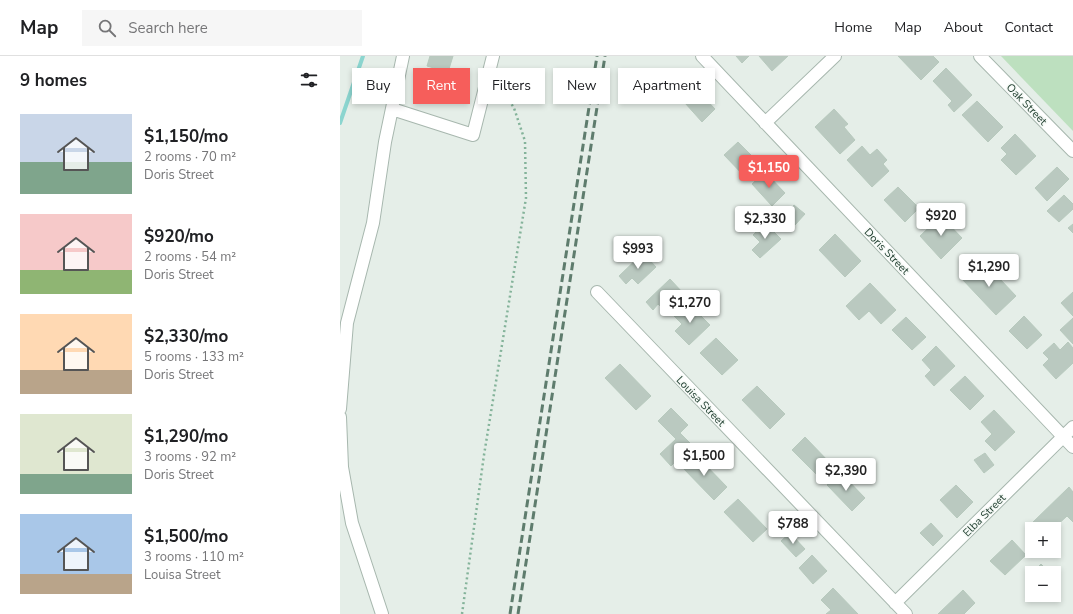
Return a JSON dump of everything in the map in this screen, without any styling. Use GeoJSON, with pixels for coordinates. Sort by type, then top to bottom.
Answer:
{"type":"FeatureCollection","features":[{"type":"Feature","properties":{"kind":"street"},"geometry":{"type":"LineString","coordinates":[[340,410],[347,323],[373,223],[385,142],[403,56]]}},
{"type":"Feature","properties":{"kind":"street"},"geometry":{"type":"LineString","coordinates":[[490,68],[493,56]]}},
{"type":"Feature","properties":{"kind":"street","name":"Doris Street"},"geometry":{"type":"LineString","coordinates":[[702,56],[1073,447]]}},
{"type":"Feature","properties":{"kind":"street"},"geometry":{"type":"LineString","coordinates":[[765,123],[835,56]]}},
{"type":"Feature","properties":{"kind":"street","name":"Oak Street"},"geometry":{"type":"LineString","coordinates":[[980,56],[1073,151]]}},
{"type":"Feature","properties":{"kind":"street"},"geometry":{"type":"LineString","coordinates":[[392,109],[473,135],[481,104]]}},
{"type":"Feature","properties":{"kind":"street","name":"Louisa Street"},"geometry":{"type":"LineString","coordinates":[[597,292],[906,614]]}},
{"type":"Feature","properties":{"kind":"street"},"geometry":{"type":"LineString","coordinates":[[340,417],[342,467],[352,523],[382,614]]}},
{"type":"Feature","properties":{"kind":"street","name":"Elba Street"},"geometry":{"type":"LineString","coordinates":[[895,603],[1073,427]]}},
{"type":"Feature","properties":{"kind":"path"},"geometry":{"type":"LineString","coordinates":[[462,614],[484,455],[526,198],[524,141],[511,104]]}},
{"type":"Feature","properties":{"kind":"green space"},"geometry":{"type":"Polygon","coordinates":[[[1001,56],[1073,56],[1073,131],[1001,56]]]}},
{"type":"Feature","properties":{"kind":"building"},"geometry":{"type":"Polygon","coordinates":[[[430,56],[453,56],[449,68],[434,68],[427,66],[430,56]]]}},
{"type":"Feature","properties":{"kind":"building"},"geometry":{"type":"Polygon","coordinates":[[[736,56],[749,56],[742,63],[736,56]]]}},
{"type":"Feature","properties":{"kind":"building"},"geometry":{"type":"Polygon","coordinates":[[[759,56],[788,56],[772,71],[759,56]]]}},
{"type":"Feature","properties":{"kind":"building"},"geometry":{"type":"Polygon","coordinates":[[[898,56],[933,56],[939,62],[921,80],[898,56]]]}},
{"type":"Feature","properties":{"kind":"building"},"geometry":{"type":"Polygon","coordinates":[[[946,68],[972,95],[954,112],[948,105],[952,101],[933,81],[946,68]]]}},
{"type":"Feature","properties":{"kind":"building"},"geometry":{"type":"Polygon","coordinates":[[[977,101],[1003,127],[988,142],[962,115],[977,101]]]}},
{"type":"Feature","properties":{"kind":"building"},"geometry":{"type":"Polygon","coordinates":[[[686,104],[710,104],[715,109],[702,122],[686,104]]]}},
{"type":"Feature","properties":{"kind":"building"},"geometry":{"type":"Polygon","coordinates":[[[834,109],[848,124],[844,127],[855,140],[840,154],[815,127],[834,109]]]}},
{"type":"Feature","properties":{"kind":"building"},"geometry":{"type":"Polygon","coordinates":[[[1015,134],[1036,156],[1016,175],[1001,160],[1007,154],[1001,148],[1015,134]]]}},
{"type":"Feature","properties":{"kind":"building"},"geometry":{"type":"Polygon","coordinates":[[[738,142],[762,166],[748,180],[724,155],[738,142]]]}},
{"type":"Feature","properties":{"kind":"building"},"geometry":{"type":"Polygon","coordinates":[[[862,146],[870,155],[877,149],[887,160],[883,164],[889,171],[872,187],[847,160],[862,146]]]}},
{"type":"Feature","properties":{"kind":"building"},"geometry":{"type":"Polygon","coordinates":[[[1057,167],[1069,179],[1047,201],[1035,188],[1057,167]]]}},
{"type":"Feature","properties":{"kind":"building"},"geometry":{"type":"Polygon","coordinates":[[[765,172],[785,193],[772,206],[752,184],[765,172]]]}},
{"type":"Feature","properties":{"kind":"building"},"geometry":{"type":"Polygon","coordinates":[[[898,187],[919,208],[905,222],[884,200],[898,187]]]}},
{"type":"Feature","properties":{"kind":"building"},"geometry":{"type":"Polygon","coordinates":[[[1064,195],[1073,204],[1073,209],[1059,222],[1047,211],[1064,195]]]}},
{"type":"Feature","properties":{"kind":"building"},"geometry":{"type":"Polygon","coordinates":[[[794,205],[805,214],[795,225],[785,216],[794,205]]]}},
{"type":"Feature","properties":{"kind":"building"},"geometry":{"type":"Polygon","coordinates":[[[753,208],[764,219],[751,231],[740,220],[753,208]]]}},
{"type":"Feature","properties":{"kind":"building"},"geometry":{"type":"Polygon","coordinates":[[[941,216],[962,238],[941,259],[920,236],[941,216]]]}},
{"type":"Feature","properties":{"kind":"building"},"geometry":{"type":"Polygon","coordinates":[[[765,223],[781,239],[760,258],[752,250],[760,242],[753,235],[765,223]]]}},
{"type":"Feature","properties":{"kind":"building"},"geometry":{"type":"Polygon","coordinates":[[[1073,224],[1073,233],[1068,228],[1073,224]]]}},
{"type":"Feature","properties":{"kind":"building"},"geometry":{"type":"Polygon","coordinates":[[[835,234],[861,261],[845,277],[819,250],[835,234]]]}},
{"type":"Feature","properties":{"kind":"building"},"geometry":{"type":"Polygon","coordinates":[[[643,253],[656,267],[638,284],[632,278],[626,284],[619,276],[643,253]]]}},
{"type":"Feature","properties":{"kind":"building"},"geometry":{"type":"Polygon","coordinates":[[[982,260],[1016,296],[996,315],[962,279],[982,260]]]}},
{"type":"Feature","properties":{"kind":"building"},"geometry":{"type":"Polygon","coordinates":[[[670,279],[683,293],[665,311],[658,304],[653,310],[646,302],[670,279]]]}},
{"type":"Feature","properties":{"kind":"building"},"geometry":{"type":"Polygon","coordinates":[[[870,283],[896,310],[881,324],[869,311],[859,320],[846,306],[870,283]]]}},
{"type":"Feature","properties":{"kind":"building"},"geometry":{"type":"Polygon","coordinates":[[[1073,292],[1073,316],[1061,303],[1073,292]]]}},
{"type":"Feature","properties":{"kind":"building"},"geometry":{"type":"Polygon","coordinates":[[[687,302],[710,325],[689,345],[675,331],[682,324],[673,315],[687,302]]]}},
{"type":"Feature","properties":{"kind":"building"},"geometry":{"type":"Polygon","coordinates":[[[1024,316],[1042,335],[1027,349],[1009,331],[1024,316]]]}},
{"type":"Feature","properties":{"kind":"building"},"geometry":{"type":"Polygon","coordinates":[[[906,317],[926,337],[912,350],[892,330],[906,317]]]}},
{"type":"Feature","properties":{"kind":"building"},"geometry":{"type":"Polygon","coordinates":[[[1073,318],[1073,344],[1060,330],[1073,318]]]}},
{"type":"Feature","properties":{"kind":"building"},"geometry":{"type":"Polygon","coordinates":[[[716,338],[738,360],[722,375],[700,353],[716,338]]]}},
{"type":"Feature","properties":{"kind":"building"},"geometry":{"type":"Polygon","coordinates":[[[1068,342],[1073,348],[1073,363],[1056,379],[1043,365],[1049,359],[1043,353],[1054,343],[1060,350],[1068,342]]]}},
{"type":"Feature","properties":{"kind":"building"},"geometry":{"type":"Polygon","coordinates":[[[936,346],[955,366],[934,386],[925,376],[931,370],[922,360],[936,346]]]}},
{"type":"Feature","properties":{"kind":"building"},"geometry":{"type":"Polygon","coordinates":[[[620,364],[651,396],[636,410],[605,378],[620,364]]]}},
{"type":"Feature","properties":{"kind":"building"},"geometry":{"type":"Polygon","coordinates":[[[965,376],[984,396],[970,410],[950,390],[965,376]]]}},
{"type":"Feature","properties":{"kind":"building"},"geometry":{"type":"Polygon","coordinates":[[[757,386],[785,414],[770,429],[742,400],[757,386]]]}},
{"type":"Feature","properties":{"kind":"building"},"geometry":{"type":"Polygon","coordinates":[[[671,408],[688,425],[680,433],[692,445],[671,466],[660,454],[676,439],[658,421],[671,408]]]}},
{"type":"Feature","properties":{"kind":"building"},"geometry":{"type":"Polygon","coordinates":[[[994,410],[1015,432],[995,451],[985,441],[992,434],[981,422],[994,410]]]}},
{"type":"Feature","properties":{"kind":"building"},"geometry":{"type":"Polygon","coordinates":[[[805,437],[831,464],[818,476],[792,450],[805,437]]]}},
{"type":"Feature","properties":{"kind":"building"},"geometry":{"type":"Polygon","coordinates":[[[985,453],[994,465],[984,473],[974,460],[985,453]]]}},
{"type":"Feature","properties":{"kind":"building"},"geometry":{"type":"Polygon","coordinates":[[[695,454],[727,487],[714,500],[682,467],[695,454]]]}},
{"type":"Feature","properties":{"kind":"building"},"geometry":{"type":"Polygon","coordinates":[[[840,472],[865,498],[852,511],[827,485],[840,472]]]}},
{"type":"Feature","properties":{"kind":"building"},"geometry":{"type":"Polygon","coordinates":[[[956,485],[973,502],[957,518],[940,500],[956,485]]]}},
{"type":"Feature","properties":{"kind":"building"},"geometry":{"type":"Polygon","coordinates":[[[1069,487],[1073,492],[1073,522],[1067,516],[1061,522],[1033,522],[1069,487]]]}},
{"type":"Feature","properties":{"kind":"building"},"geometry":{"type":"Polygon","coordinates":[[[738,499],[767,529],[753,542],[724,512],[738,499]]]}},
{"type":"Feature","properties":{"kind":"building"},"geometry":{"type":"Polygon","coordinates":[[[931,523],[943,536],[933,546],[920,533],[931,523]]]}},
{"type":"Feature","properties":{"kind":"building"},"geometry":{"type":"Polygon","coordinates":[[[790,533],[805,549],[796,557],[781,541],[790,533]]]}},
{"type":"Feature","properties":{"kind":"building"},"geometry":{"type":"Polygon","coordinates":[[[1012,540],[1025,554],[1025,556],[1005,575],[990,561],[1012,540]]]}},
{"type":"Feature","properties":{"kind":"building"},"geometry":{"type":"Polygon","coordinates":[[[812,555],[827,571],[813,584],[799,568],[812,555]]]}},
{"type":"Feature","properties":{"kind":"building"},"geometry":{"type":"Polygon","coordinates":[[[833,588],[858,614],[826,614],[831,610],[821,600],[833,588]]]}},
{"type":"Feature","properties":{"kind":"building"},"geometry":{"type":"Polygon","coordinates":[[[963,590],[975,603],[964,614],[938,614],[963,590]]]}},
{"type":"Feature","properties":{"kind":"waterway"},"geometry":{"type":"LineString","coordinates":[[340,123],[363,56]]}},
{"type":"Feature","properties":{"kind":"railway"},"geometry":{"type":"LineString","coordinates":[[510,614],[597,56]]}},
{"type":"Feature","properties":{"kind":"railway"},"geometry":{"type":"LineString","coordinates":[[518,614],[605,56]]}}]}
